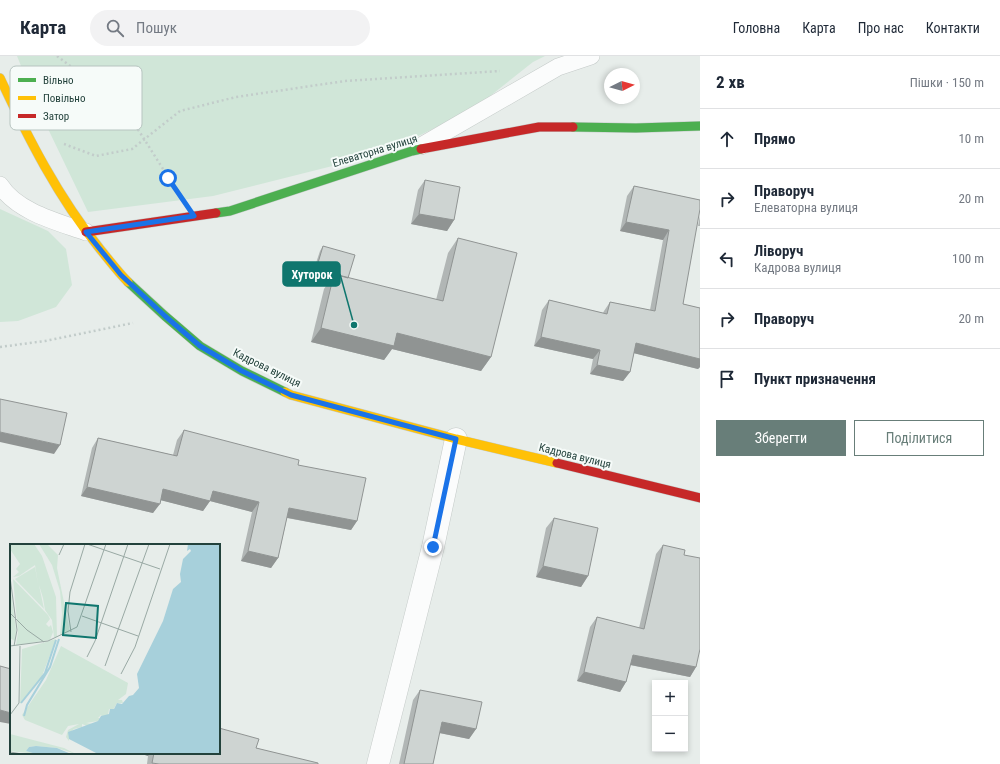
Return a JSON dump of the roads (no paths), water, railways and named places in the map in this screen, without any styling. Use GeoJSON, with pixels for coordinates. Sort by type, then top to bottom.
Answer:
{"type":"FeatureCollection","features":[{"type":"Feature","properties":{"kind":"street","name":"Кадрова вулиця"},"geometry":{"type":"LineString","coordinates":[[0,78],[10,99]]}},
{"type":"Feature","properties":{"kind":"street","name":"Елеваторна вулиця"},"geometry":{"type":"LineString","coordinates":[[86,232],[230,211],[412,151],[539,127],[636,128],[700,126]]}},
{"type":"Feature","properties":{"kind":"street","name":"Кадрова вулиця"},"geometry":{"type":"LineString","coordinates":[[25,130],[58,191],[86,232],[121,275],[200,346],[242,371],[291,395],[456,439],[700,498]]}},
{"type":"Feature","properties":{"kind":"street"},"geometry":{"type":"LineString","coordinates":[[378,764],[433,547],[456,439]]}},
{"type":"Feature","properties":{"kind":"lane"},"geometry":{"type":"LineString","coordinates":[[412,151],[558,67],[591,56]]}},
{"type":"Feature","properties":{"kind":"lane"},"geometry":{"type":"LineString","coordinates":[[2,190],[34,214],[86,232]]}},
{"type":"Feature","properties":{"kind":"place","name":"Хуторок"},"geometry":{"type":"Point","coordinates":[354,325]}}]}
